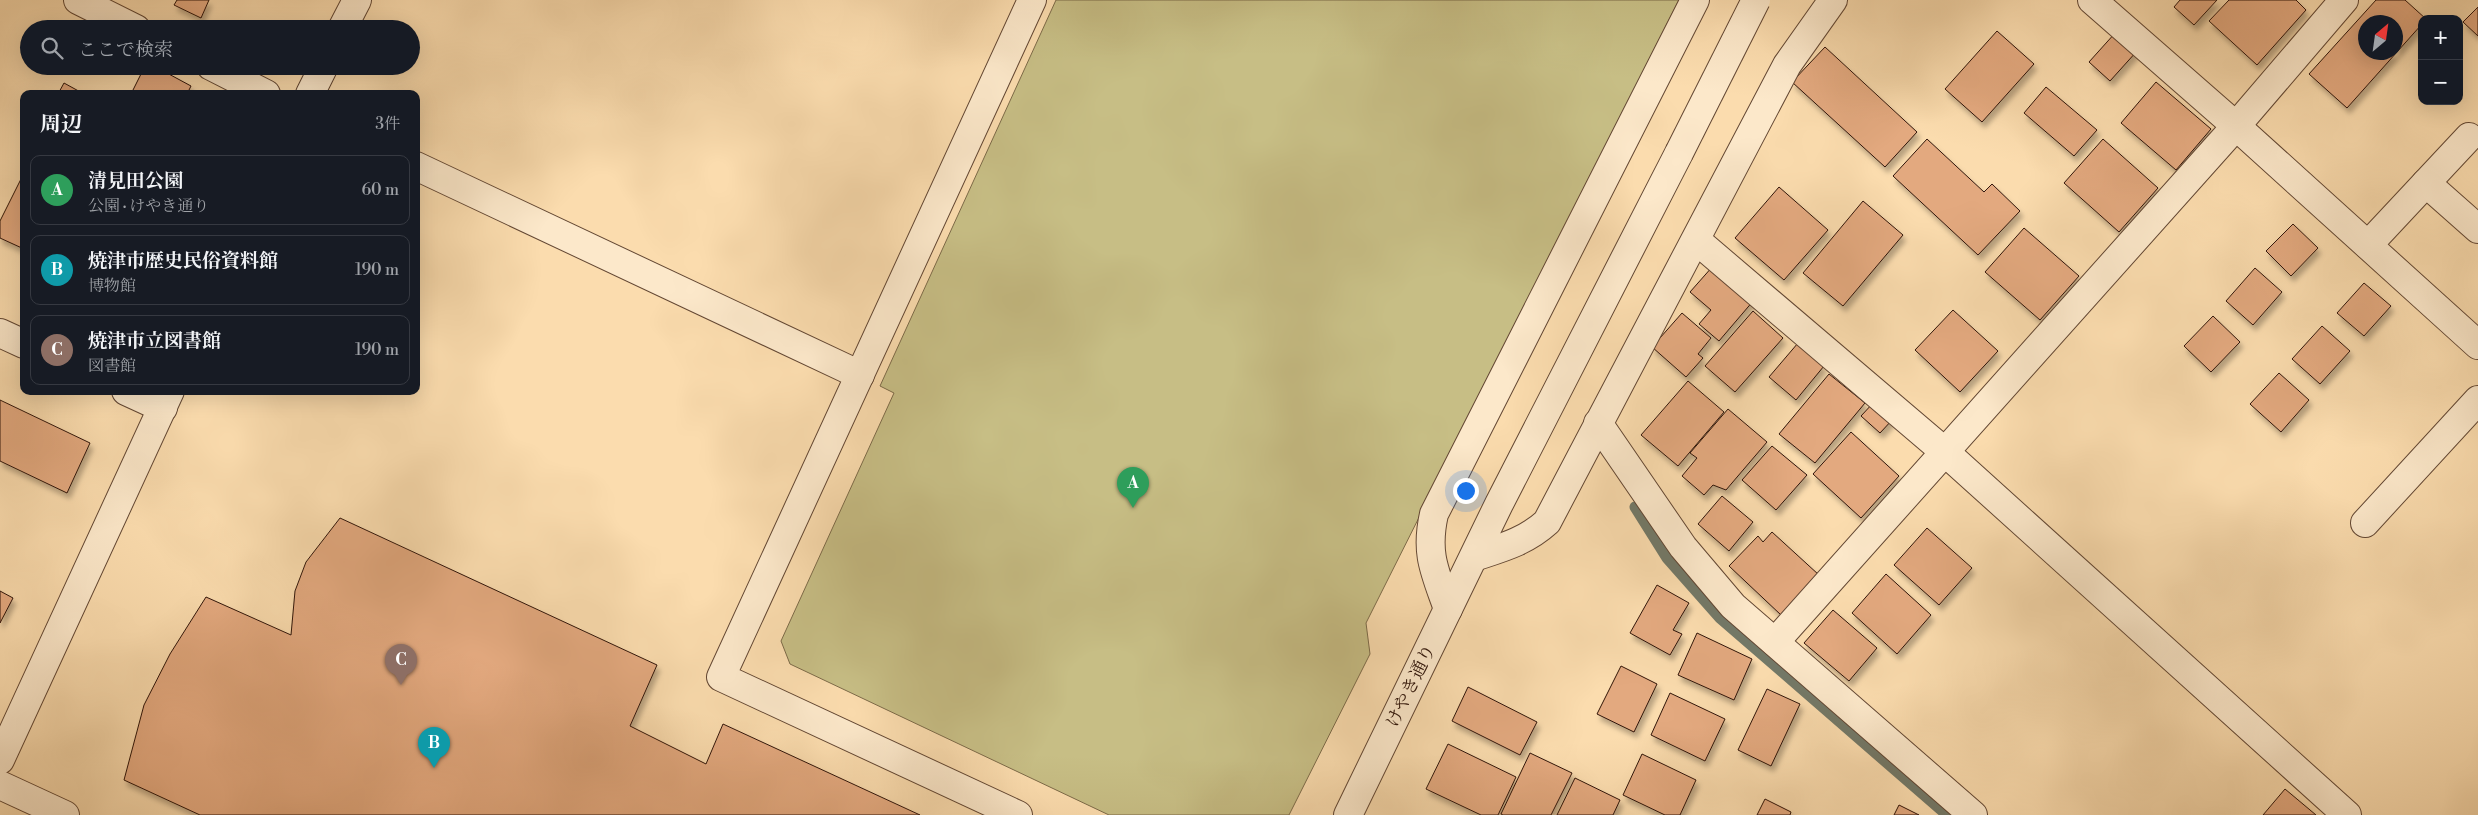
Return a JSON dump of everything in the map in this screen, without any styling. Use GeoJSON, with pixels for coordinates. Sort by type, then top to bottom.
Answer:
{"type":"FeatureCollection","features":[{"type":"Feature","properties":{"kind":"street"},"geometry":{"type":"LineString","coordinates":[[78,0],[118,20]]}},
{"type":"Feature","properties":{"kind":"street"},"geometry":{"type":"LineString","coordinates":[[347,20],[357,0]]}},
{"type":"Feature","properties":{"kind":"street"},"geometry":{"type":"LineString","coordinates":[[1018,815],[721,677],[1032,0]]}},
{"type":"Feature","properties":{"kind":"street"},"geometry":{"type":"LineString","coordinates":[[1448,609],[1430,558],[1429,535],[1434,514],[1695,0]]}},
{"type":"Feature","properties":{"kind":"street","name":"けやき通り"},"geometry":{"type":"LineString","coordinates":[[1348,815],[1474,557],[1756,0]]}},
{"type":"Feature","properties":{"kind":"street"},"geometry":{"type":"LineString","coordinates":[[1474,557],[1516,544],[1533,535],[1547,522],[1787,65],[1833,0]]}},
{"type":"Feature","properties":{"kind":"street"},"geometry":{"type":"LineString","coordinates":[[2092,0],[2236,126],[2478,345]]}},
{"type":"Feature","properties":{"kind":"street"},"geometry":{"type":"LineString","coordinates":[[1775,642],[2236,126],[2344,0]]}},
{"type":"Feature","properties":{"kind":"street"},"geometry":{"type":"LineString","coordinates":[[229,75],[258,90]]}},
{"type":"Feature","properties":{"kind":"street"},"geometry":{"type":"LineString","coordinates":[[312,90],[320,75]]}},
{"type":"Feature","properties":{"kind":"street"},"geometry":{"type":"LineString","coordinates":[[2368,246],[2469,137]]}},
{"type":"Feature","properties":{"kind":"street"},"geometry":{"type":"LineString","coordinates":[[420,168],[860,375]]}},
{"type":"Feature","properties":{"kind":"street"},"geometry":{"type":"LineString","coordinates":[[2426,183],[2478,229]]}},
{"type":"Feature","properties":{"kind":"street"},"geometry":{"type":"LineString","coordinates":[[1696,240],[1945,452],[2347,815]]}},
{"type":"Feature","properties":{"kind":"street"},"geometry":{"type":"LineString","coordinates":[[0,333],[20,342]]}},
{"type":"Feature","properties":{"kind":"street"},"geometry":{"type":"LineString","coordinates":[[0,760],[166,400],[144,395]]}},
{"type":"Feature","properties":{"kind":"street"},"geometry":{"type":"LineString","coordinates":[[2365,523],[2478,400]]}},
{"type":"Feature","properties":{"kind":"street"},"geometry":{"type":"LineString","coordinates":[[1598,424],[1684,547],[1733,606],[1973,815]]}},
{"type":"Feature","properties":{"kind":"street"},"geometry":{"type":"LineString","coordinates":[[0,785],[66,815]]}},
{"type":"Feature","properties":{"kind":"shaded area"},"geometry":{"type":"Polygon","coordinates":[[[1056,0],[1679,0],[1366,623],[1370,654],[1289,815],[1109,815],[790,664],[781,641],[894,393],[880,386],[1056,0]]]}},
{"type":"Feature","properties":{"kind":"building"},"geometry":{"type":"Polygon","coordinates":[[[177,0],[209,0],[201,18],[174,5],[177,0]]]}},
{"type":"Feature","properties":{"kind":"building"},"geometry":{"type":"Polygon","coordinates":[[[2180,0],[2217,0],[2194,25],[2174,7],[2180,0]]]}},
{"type":"Feature","properties":{"kind":"building"},"geometry":{"type":"Polygon","coordinates":[[[2229,0],[2296,0],[2306,10],[2257,65],[2209,21],[2229,0]]]}},
{"type":"Feature","properties":{"kind":"building"},"geometry":{"type":"Polygon","coordinates":[[[2376,0],[2405,0],[2422,15],[2418,15],[2418,28],[2403,45],[2403,15],[2362,15],[2376,0]]]}},
{"type":"Feature","properties":{"kind":"building"},"geometry":{"type":"Polygon","coordinates":[[[2478,7],[2478,36],[2463,22],[2478,7]]]}},
{"type":"Feature","properties":{"kind":"building"},"geometry":{"type":"Polygon","coordinates":[[[2358,20],[2358,60],[2390,60],[2347,108],[2309,74],[2358,20]]]}},
{"type":"Feature","properties":{"kind":"building"},"geometry":{"type":"Polygon","coordinates":[[[1997,31],[2034,64],[1982,122],[1945,89],[1997,31]]]}},
{"type":"Feature","properties":{"kind":"building"},"geometry":{"type":"Polygon","coordinates":[[[2116,32],[2137,51],[2110,81],[2089,62],[2116,32]]]}},
{"type":"Feature","properties":{"kind":"building"},"geometry":{"type":"Polygon","coordinates":[[[1825,47],[1917,132],[1885,167],[1792,82],[1825,47]]]}},
{"type":"Feature","properties":{"kind":"building"},"geometry":{"type":"Polygon","coordinates":[[[140,75],[171,75],[191,86],[189,90],[133,90],[140,75]]]}},
{"type":"Feature","properties":{"kind":"building"},"geometry":{"type":"Polygon","coordinates":[[[2156,82],[2211,129],[2176,170],[2121,123],[2156,82]]]}},
{"type":"Feature","properties":{"kind":"building"},"geometry":{"type":"Polygon","coordinates":[[[64,83],[77,90],[60,90],[64,83]]]}},
{"type":"Feature","properties":{"kind":"building"},"geometry":{"type":"Polygon","coordinates":[[[2046,87],[2097,130],[2074,156],[2024,113],[2046,87]]]}},
{"type":"Feature","properties":{"kind":"building"},"geometry":{"type":"Polygon","coordinates":[[[1927,139],[1984,192],[1992,184],[2020,211],[1978,255],[1893,176],[1927,139]]]}},
{"type":"Feature","properties":{"kind":"building"},"geometry":{"type":"Polygon","coordinates":[[[2103,139],[2158,188],[2119,232],[2064,183],[2103,139]]]}},
{"type":"Feature","properties":{"kind":"building"},"geometry":{"type":"Polygon","coordinates":[[[20,181],[20,247],[0,238],[0,221],[20,181]]]}},
{"type":"Feature","properties":{"kind":"building"},"geometry":{"type":"Polygon","coordinates":[[[1779,187],[1828,230],[1784,280],[1735,238],[1779,187]]]}},
{"type":"Feature","properties":{"kind":"building"},"geometry":{"type":"Polygon","coordinates":[[[1863,201],[1903,235],[1843,306],[1803,273],[1863,201]]]}},
{"type":"Feature","properties":{"kind":"building"},"geometry":{"type":"Polygon","coordinates":[[[2293,224],[2318,248],[2291,276],[2266,251],[2293,224]]]}},
{"type":"Feature","properties":{"kind":"building"},"geometry":{"type":"Polygon","coordinates":[[[2024,228],[2079,276],[2040,320],[1985,272],[2024,228]]]}},
{"type":"Feature","properties":{"kind":"building"},"geometry":{"type":"Polygon","coordinates":[[[1713,266],[1754,300],[1719,341],[1699,324],[1711,310],[1690,292],[1713,266]]]}},
{"type":"Feature","properties":{"kind":"building"},"geometry":{"type":"Polygon","coordinates":[[[2255,268],[2282,292],[2253,325],[2226,301],[2255,268]]]}},
{"type":"Feature","properties":{"kind":"building"},"geometry":{"type":"Polygon","coordinates":[[[2364,283],[2391,306],[2364,336],[2337,313],[2364,283]]]}},
{"type":"Feature","properties":{"kind":"building"},"geometry":{"type":"Polygon","coordinates":[[[1953,310],[1998,351],[1960,392],[1915,350],[1953,310]]]}},
{"type":"Feature","properties":{"kind":"building"},"geometry":{"type":"Polygon","coordinates":[[[1753,311],[1783,338],[1735,392],[1705,366],[1753,311]]]}},
{"type":"Feature","properties":{"kind":"building"},"geometry":{"type":"Polygon","coordinates":[[[1682,313],[1711,338],[1698,354],[1703,358],[1686,377],[1652,347],[1682,313]]]}},
{"type":"Feature","properties":{"kind":"building"},"geometry":{"type":"Polygon","coordinates":[[[2213,316],[2240,342],[2211,372],[2184,346],[2213,316]]]}},
{"type":"Feature","properties":{"kind":"building"},"geometry":{"type":"Polygon","coordinates":[[[2322,326],[2350,351],[2320,384],[2292,359],[2322,326]]]}},
{"type":"Feature","properties":{"kind":"building"},"geometry":{"type":"Polygon","coordinates":[[[1798,343],[1824,366],[1796,400],[1769,377],[1798,343]]]}},
{"type":"Feature","properties":{"kind":"building"},"geometry":{"type":"Polygon","coordinates":[[[2279,373],[2309,400],[2281,432],[2250,404],[2279,373]]]}},
{"type":"Feature","properties":{"kind":"building"},"geometry":{"type":"Polygon","coordinates":[[[1829,374],[1865,403],[1815,463],[1779,434],[1829,374]]]}},
{"type":"Feature","properties":{"kind":"building"},"geometry":{"type":"Polygon","coordinates":[[[1688,381],[1724,412],[1678,466],[1641,435],[1688,381]]]}},
{"type":"Feature","properties":{"kind":"building"},"geometry":{"type":"Polygon","coordinates":[[[0,400],[90,443],[67,493],[0,461],[0,400]]]}},
{"type":"Feature","properties":{"kind":"building"},"geometry":{"type":"Polygon","coordinates":[[[1874,402],[1893,419],[1880,433],[1861,416],[1874,402]]]}},
{"type":"Feature","properties":{"kind":"building"},"geometry":{"type":"Polygon","coordinates":[[[1728,409],[1767,442],[1726,490],[1713,485],[1704,495],[1682,476],[1697,458],[1690,453],[1728,409]]]}},
{"type":"Feature","properties":{"kind":"building"},"geometry":{"type":"Polygon","coordinates":[[[1851,432],[1899,476],[1861,518],[1813,474],[1851,432]]]}},
{"type":"Feature","properties":{"kind":"building"},"geometry":{"type":"Polygon","coordinates":[[[1772,446],[1807,475],[1776,510],[1742,480],[1772,446]]]}},
{"type":"Feature","properties":{"kind":"building"},"geometry":{"type":"Polygon","coordinates":[[[1722,496],[1753,522],[1729,551],[1698,524],[1722,496]]]}},
{"type":"Feature","properties":{"kind":"building"},"geometry":{"type":"Polygon","coordinates":[[[340,518],[657,665],[630,726],[706,764],[723,724],[920,815],[200,815],[124,780],[144,705],[170,654],[206,597],[291,635],[295,591],[306,562],[340,518]]]}},
{"type":"Feature","properties":{"kind":"building"},"geometry":{"type":"Polygon","coordinates":[[[1927,528],[1972,568],[1939,605],[1894,565],[1927,528]]]}},
{"type":"Feature","properties":{"kind":"building"},"geometry":{"type":"Polygon","coordinates":[[[1772,532],[1819,575],[1781,615],[1729,566],[1758,536],[1763,542],[1772,532]]]}},
{"type":"Feature","properties":{"kind":"building"},"geometry":{"type":"Polygon","coordinates":[[[1886,574],[1931,615],[1897,654],[1852,613],[1886,574]]]}},
{"type":"Feature","properties":{"kind":"building"},"geometry":{"type":"Polygon","coordinates":[[[1657,585],[1689,603],[1673,630],[1682,634],[1670,655],[1630,633],[1657,585]]]}},
{"type":"Feature","properties":{"kind":"building"},"geometry":{"type":"Polygon","coordinates":[[[0,591],[13,598],[0,623],[0,591]]]}},
{"type":"Feature","properties":{"kind":"building"},"geometry":{"type":"Polygon","coordinates":[[[1833,610],[1877,648],[1849,681],[1804,643],[1833,610]]]}},
{"type":"Feature","properties":{"kind":"building"},"geometry":{"type":"Polygon","coordinates":[[[1697,633],[1752,659],[1734,700],[1678,675],[1697,633]]]}},
{"type":"Feature","properties":{"kind":"building"},"geometry":{"type":"Polygon","coordinates":[[[1621,666],[1657,684],[1634,732],[1597,714],[1621,666]]]}},
{"type":"Feature","properties":{"kind":"building"},"geometry":{"type":"Polygon","coordinates":[[[1468,687],[1537,722],[1520,755],[1452,721],[1468,687]]]}},
{"type":"Feature","properties":{"kind":"building"},"geometry":{"type":"Polygon","coordinates":[[[1767,689],[1800,704],[1771,766],[1738,750],[1767,689]]]}},
{"type":"Feature","properties":{"kind":"building"},"geometry":{"type":"Polygon","coordinates":[[[1670,693],[1725,719],[1705,761],[1651,735],[1670,693]]]}},
{"type":"Feature","properties":{"kind":"building"},"geometry":{"type":"Polygon","coordinates":[[[1448,744],[1516,777],[1498,815],[1481,815],[1426,789],[1448,744]]]}},
{"type":"Feature","properties":{"kind":"building"},"geometry":{"type":"Polygon","coordinates":[[[1530,753],[1572,773],[1551,815],[1503,815],[1501,814],[1530,753]]]}},
{"type":"Feature","properties":{"kind":"building"},"geometry":{"type":"Polygon","coordinates":[[[1642,754],[1696,780],[1680,815],[1665,815],[1623,795],[1642,754]]]}},
{"type":"Feature","properties":{"kind":"building"},"geometry":{"type":"Polygon","coordinates":[[[1575,778],[1620,800],[1613,815],[1557,815],[1575,778]]]}},
{"type":"Feature","properties":{"kind":"building"},"geometry":{"type":"Polygon","coordinates":[[[2285,789],[2316,815],[2263,815],[2285,789]]]}},
{"type":"Feature","properties":{"kind":"building"},"geometry":{"type":"Polygon","coordinates":[[[1765,799],[1791,812],[1790,815],[1757,815],[1765,799]]]}},
{"type":"Feature","properties":{"kind":"building"},"geometry":{"type":"Polygon","coordinates":[[[1899,805],[1919,815],[1894,815],[1899,805]]]}},
{"type":"Feature","properties":{"kind":"waterway"},"geometry":{"type":"LineString","coordinates":[[1635,507],[1667,558],[1720,618],[1947,815]]}},
{"type":"Feature","properties":{"kind":"place","name":"清見田公園"},"geometry":{"type":"Point","coordinates":[1133,508]}},
{"type":"Feature","properties":{"kind":"place","name":"焼津市立図書館"},"geometry":{"type":"Point","coordinates":[401,685]}},
{"type":"Feature","properties":{"kind":"place","name":"焼津市歴史民俗資料館"},"geometry":{"type":"Point","coordinates":[434,768]}}]}
